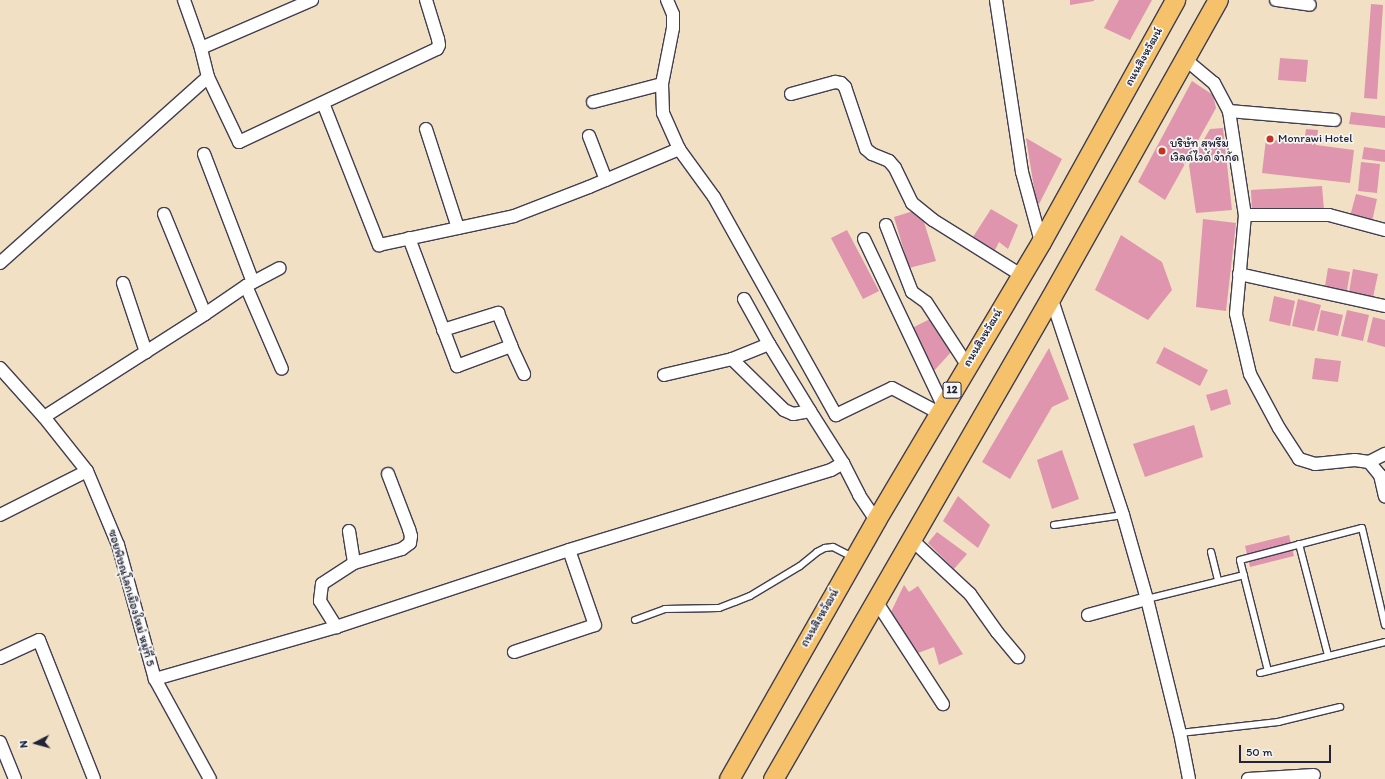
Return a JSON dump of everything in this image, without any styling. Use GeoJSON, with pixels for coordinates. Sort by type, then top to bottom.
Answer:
{"type":"FeatureCollection","features":[{"type":"Feature","properties":{"kind":"main road","name":"ถนนสิงหวัฒน์"},"geometry":{"type":"LineString","coordinates":[[729,779],[876,520],[1041,242],[1175,0]]}},
{"type":"Feature","properties":{"kind":"main road"},"geometry":{"type":"LineString","coordinates":[[773,779],[1051,297],[1218,0]]}},
{"type":"Feature","properties":{"kind":"street"},"geometry":{"type":"LineString","coordinates":[[184,0],[208,77],[239,142],[437,49],[439,45],[438,39],[426,0]]}},
{"type":"Feature","properties":{"kind":"street"},"geometry":{"type":"LineString","coordinates":[[200,48],[312,0]]}},
{"type":"Feature","properties":{"kind":"street"},"geometry":{"type":"LineString","coordinates":[[667,0],[673,14],[673,28],[662,84],[663,113],[679,149],[714,197],[836,415],[892,388],[941,409]]}},
{"type":"Feature","properties":{"kind":"street"},"geometry":{"type":"LineString","coordinates":[[996,0],[1022,172],[1041,242]]}},
{"type":"Feature","properties":{"kind":"street"},"geometry":{"type":"LineString","coordinates":[[1276,0],[1310,5]]}},
{"type":"Feature","properties":{"kind":"street"},"geometry":{"type":"LineString","coordinates":[[1185,59],[1214,83],[1229,111],[1245,215],[1236,314],[1250,374],[1279,428],[1299,459],[1315,464],[1355,460],[1369,462],[1385,454]]}},
{"type":"Feature","properties":{"kind":"street"},"geometry":{"type":"LineString","coordinates":[[0,263],[208,77]]}},
{"type":"Feature","properties":{"kind":"street"},"geometry":{"type":"LineString","coordinates":[[791,94],[835,82],[841,83],[845,87],[866,148],[872,154],[889,161],[895,168],[912,203],[933,220],[1021,275]]}},
{"type":"Feature","properties":{"kind":"street"},"geometry":{"type":"LineString","coordinates":[[594,102],[662,84]]}},
{"type":"Feature","properties":{"kind":"street"},"geometry":{"type":"LineString","coordinates":[[323,103],[379,245],[514,216],[606,180],[679,149]]}},
{"type":"Feature","properties":{"kind":"street"},"geometry":{"type":"LineString","coordinates":[[1229,111],[1335,120]]}},
{"type":"Feature","properties":{"kind":"street"},"geometry":{"type":"LineString","coordinates":[[426,129],[458,228]]}},
{"type":"Feature","properties":{"kind":"street"},"geometry":{"type":"LineString","coordinates":[[588,136],[606,180]]}},
{"type":"Feature","properties":{"kind":"street"},"geometry":{"type":"LineString","coordinates":[[204,154],[282,369]]}},
{"type":"Feature","properties":{"kind":"street"},"geometry":{"type":"LineString","coordinates":[[164,214],[206,314]]}},
{"type":"Feature","properties":{"kind":"street"},"geometry":{"type":"LineString","coordinates":[[1245,215],[1329,215],[1385,230]]}},
{"type":"Feature","properties":{"kind":"street"},"geometry":{"type":"LineString","coordinates":[[886,225],[912,292],[926,302],[967,365]]}},
{"type":"Feature","properties":{"kind":"street"},"geometry":{"type":"LineString","coordinates":[[409,238],[457,366],[511,346]]}},
{"type":"Feature","properties":{"kind":"street"},"geometry":{"type":"LineString","coordinates":[[864,239],[941,409]]}},
{"type":"Feature","properties":{"kind":"street"},"geometry":{"type":"LineString","coordinates":[[44,417],[206,314],[250,284],[280,268]]}},
{"type":"Feature","properties":{"kind":"street"},"geometry":{"type":"LineString","coordinates":[[1240,274],[1385,306]]}},
{"type":"Feature","properties":{"kind":"street"},"geometry":{"type":"LineString","coordinates":[[123,284],[146,352]]}},
{"type":"Feature","properties":{"kind":"street"},"geometry":{"type":"LineString","coordinates":[[1051,297],[1123,515],[1147,599],[1180,733],[1189,779]]}},
{"type":"Feature","properties":{"kind":"street"},"geometry":{"type":"LineString","coordinates":[[744,299],[769,344],[843,463],[859,495],[876,520]]}},
{"type":"Feature","properties":{"kind":"street"},"geometry":{"type":"LineString","coordinates":[[443,330],[498,313],[524,374]]}},
{"type":"Feature","properties":{"kind":"street"},"geometry":{"type":"LineString","coordinates":[[664,376],[732,359],[769,344]]}},
{"type":"Feature","properties":{"kind":"street"},"geometry":{"type":"LineString","coordinates":[[732,359],[784,410],[793,414],[810,411]]}},
{"type":"Feature","properties":{"kind":"street","name":"ซอยพิษณุโลกเมืองใหม่ หมู่ที่ 5"},"geometry":{"type":"LineString","coordinates":[[0,368],[44,417],[87,471],[118,545],[155,679],[210,779]]}},
{"type":"Feature","properties":{"kind":"street"},"geometry":{"type":"LineString","coordinates":[[1369,462],[1380,474],[1385,496]]}},
{"type":"Feature","properties":{"kind":"street"},"geometry":{"type":"LineString","coordinates":[[155,679],[336,626],[569,550],[831,470],[843,463]]}},
{"type":"Feature","properties":{"kind":"street"},"geometry":{"type":"LineString","coordinates":[[0,514],[87,471]]}},
{"type":"Feature","properties":{"kind":"street"},"geometry":{"type":"LineString","coordinates":[[336,626],[320,601],[322,584],[354,563],[402,549],[410,543],[409,529],[388,474]]}},
{"type":"Feature","properties":{"kind":"street"},"geometry":{"type":"LineString","coordinates":[[349,531],[354,563]]}},
{"type":"Feature","properties":{"kind":"street"},"geometry":{"type":"LineString","coordinates":[[911,540],[970,594],[1018,658]]}},
{"type":"Feature","properties":{"kind":"street"},"geometry":{"type":"LineString","coordinates":[[514,652],[595,625],[569,550]]}},
{"type":"Feature","properties":{"kind":"street"},"geometry":{"type":"LineString","coordinates":[[1088,615],[1147,599]]}},
{"type":"Feature","properties":{"kind":"street"},"geometry":{"type":"LineString","coordinates":[[876,601],[943,704]]}},
{"type":"Feature","properties":{"kind":"street"},"geometry":{"type":"LineString","coordinates":[[0,658],[39,640],[94,779]]}},
{"type":"Feature","properties":{"kind":"street"},"geometry":{"type":"LineString","coordinates":[[0,742],[15,779]]}},
{"type":"Feature","properties":{"kind":"street"},"geometry":{"type":"LineString","coordinates":[[1248,779],[1314,774]]}},
{"type":"Feature","properties":{"kind":"lane"},"geometry":{"type":"LineString","coordinates":[[1054,525],[1123,515]]}},
{"type":"Feature","properties":{"kind":"lane"},"geometry":{"type":"LineString","coordinates":[[1268,671],[1240,560],[1362,528],[1385,626]]}},
{"type":"Feature","properties":{"kind":"lane"},"geometry":{"type":"LineString","coordinates":[[1299,544],[1328,655]]}},
{"type":"Feature","properties":{"kind":"lane"},"geometry":{"type":"LineString","coordinates":[[635,620],[665,608],[719,608],[735,602],[750,596],[800,566],[825,548],[833,547],[855,558]]}},
{"type":"Feature","properties":{"kind":"lane"},"geometry":{"type":"LineString","coordinates":[[1211,552],[1218,582]]}},
{"type":"Feature","properties":{"kind":"lane"},"geometry":{"type":"LineString","coordinates":[[1147,599],[1244,575]]}},
{"type":"Feature","properties":{"kind":"lane"},"geometry":{"type":"LineString","coordinates":[[1260,673],[1385,642]]}},
{"type":"Feature","properties":{"kind":"lane"},"geometry":{"type":"LineString","coordinates":[[1180,733],[1273,723],[1340,707]]}},
{"type":"Feature","properties":{"kind":"building"},"geometry":{"type":"Polygon","coordinates":[[[1070,0],[1094,0],[1094,1],[1070,5],[1070,0]]]}},
{"type":"Feature","properties":{"kind":"building"},"geometry":{"type":"Polygon","coordinates":[[[1119,0],[1152,0],[1130,40],[1104,28],[1119,0]]]}},
{"type":"Feature","properties":{"kind":"building"},"geometry":{"type":"Polygon","coordinates":[[[1371,4],[1383,5],[1377,99],[1364,98],[1371,4]]]}},
{"type":"Feature","properties":{"kind":"building"},"geometry":{"type":"Polygon","coordinates":[[[1280,58],[1308,60],[1306,82],[1278,80],[1280,58]]]}},
{"type":"Feature","properties":{"kind":"building"},"geometry":{"type":"Polygon","coordinates":[[[1192,81],[1213,95],[1216,108],[1165,200],[1138,182],[1192,81]]]}},
{"type":"Feature","properties":{"kind":"building"},"geometry":{"type":"Polygon","coordinates":[[[1351,112],[1385,116],[1385,128],[1349,124],[1351,112]]]}},
{"type":"Feature","properties":{"kind":"building"},"geometry":{"type":"Polygon","coordinates":[[[1223,128],[1232,210],[1196,213],[1189,165],[1210,129],[1223,128]]]}},
{"type":"Feature","properties":{"kind":"building"},"geometry":{"type":"Polygon","coordinates":[[[1306,129],[1318,130],[1316,145],[1354,150],[1350,183],[1262,173],[1266,139],[1304,144],[1306,129]]]}},
{"type":"Feature","properties":{"kind":"building"},"geometry":{"type":"Polygon","coordinates":[[[1026,138],[1062,159],[1039,204],[1036,201],[1026,138]]]}},
{"type":"Feature","properties":{"kind":"building"},"geometry":{"type":"Polygon","coordinates":[[[1364,147],[1385,150],[1385,162],[1362,159],[1364,147]]]}},
{"type":"Feature","properties":{"kind":"building"},"geometry":{"type":"Polygon","coordinates":[[[1361,162],[1380,164],[1377,193],[1358,191],[1361,162]]]}},
{"type":"Feature","properties":{"kind":"building"},"geometry":{"type":"Polygon","coordinates":[[[1322,186],[1324,210],[1252,213],[1251,190],[1322,186]]]}},
{"type":"Feature","properties":{"kind":"building"},"geometry":{"type":"Polygon","coordinates":[[[1356,194],[1377,199],[1371,226],[1349,220],[1356,194]]]}},
{"type":"Feature","properties":{"kind":"building"},"geometry":{"type":"Polygon","coordinates":[[[920,209],[936,261],[909,268],[894,217],[920,209]]]}},
{"type":"Feature","properties":{"kind":"building"},"geometry":{"type":"Polygon","coordinates":[[[991,209],[1018,225],[1008,249],[999,242],[995,250],[973,237],[991,209]]]}},
{"type":"Feature","properties":{"kind":"building"},"geometry":{"type":"Polygon","coordinates":[[[1203,219],[1236,223],[1226,311],[1196,307],[1203,219]]]}},
{"type":"Feature","properties":{"kind":"building"},"geometry":{"type":"Polygon","coordinates":[[[847,230],[879,291],[863,299],[831,238],[847,230]]]}},
{"type":"Feature","properties":{"kind":"building"},"geometry":{"type":"Polygon","coordinates":[[[1121,235],[1162,262],[1172,290],[1148,320],[1095,290],[1121,235]]]}},
{"type":"Feature","properties":{"kind":"building"},"geometry":{"type":"Polygon","coordinates":[[[1328,268],[1350,272],[1346,296],[1324,292],[1328,268]]]}},
{"type":"Feature","properties":{"kind":"building"},"geometry":{"type":"Polygon","coordinates":[[[1353,269],[1378,274],[1372,302],[1348,298],[1353,269]]]}},
{"type":"Feature","properties":{"kind":"building"},"geometry":{"type":"Polygon","coordinates":[[[1274,296],[1295,301],[1290,326],[1269,321],[1274,296]]]}},
{"type":"Feature","properties":{"kind":"building"},"geometry":{"type":"Polygon","coordinates":[[[1298,299],[1321,305],[1314,331],[1292,326],[1298,299]]]}},
{"type":"Feature","properties":{"kind":"building"},"geometry":{"type":"Polygon","coordinates":[[[1321,310],[1343,315],[1338,336],[1317,331],[1321,310]]]}},
{"type":"Feature","properties":{"kind":"building"},"geometry":{"type":"Polygon","coordinates":[[[1347,310],[1369,315],[1363,341],[1341,336],[1347,310]]]}},
{"type":"Feature","properties":{"kind":"building"},"geometry":{"type":"Polygon","coordinates":[[[934,317],[952,351],[932,373],[910,329],[934,317]]]}},
{"type":"Feature","properties":{"kind":"building"},"geometry":{"type":"Polygon","coordinates":[[[1373,317],[1385,320],[1385,347],[1367,342],[1373,317]]]}},
{"type":"Feature","properties":{"kind":"building"},"geometry":{"type":"Polygon","coordinates":[[[1164,347],[1208,370],[1200,386],[1156,363],[1164,347]]]}},
{"type":"Feature","properties":{"kind":"building"},"geometry":{"type":"Polygon","coordinates":[[[1049,348],[1069,399],[1052,407],[1010,479],[982,462],[1049,348]]]}},
{"type":"Feature","properties":{"kind":"building"},"geometry":{"type":"Polygon","coordinates":[[[1315,358],[1341,361],[1338,382],[1312,379],[1315,358]]]}},
{"type":"Feature","properties":{"kind":"building"},"geometry":{"type":"Polygon","coordinates":[[[1227,389],[1231,404],[1211,411],[1206,395],[1227,389]]]}},
{"type":"Feature","properties":{"kind":"building"},"geometry":{"type":"Polygon","coordinates":[[[1194,425],[1203,457],[1145,477],[1133,444],[1194,425]]]}},
{"type":"Feature","properties":{"kind":"building"},"geometry":{"type":"Polygon","coordinates":[[[1062,450],[1079,499],[1052,509],[1037,460],[1062,450]]]}},
{"type":"Feature","properties":{"kind":"building"},"geometry":{"type":"Polygon","coordinates":[[[958,496],[990,525],[978,548],[943,521],[958,496]]]}},
{"type":"Feature","properties":{"kind":"building"},"geometry":{"type":"Polygon","coordinates":[[[937,532],[967,554],[954,569],[928,543],[937,532]]]}},
{"type":"Feature","properties":{"kind":"building"},"geometry":{"type":"Polygon","coordinates":[[[1289,535],[1294,556],[1250,567],[1245,546],[1289,535]]]}},
{"type":"Feature","properties":{"kind":"building"},"geometry":{"type":"Polygon","coordinates":[[[904,585],[909,592],[918,586],[963,654],[939,665],[934,647],[918,653],[890,614],[904,585]]]}},
{"type":"Feature","properties":{"kind":"place","name":"Monrawi Hotel"},"geometry":{"type":"Point","coordinates":[1270,139]}},
{"type":"Feature","properties":{"kind":"place","name":"บริษัท สุพรีม เวิลด์ไวด์ จำกัด"},"geometry":{"type":"Point","coordinates":[1162,151]}}]}
